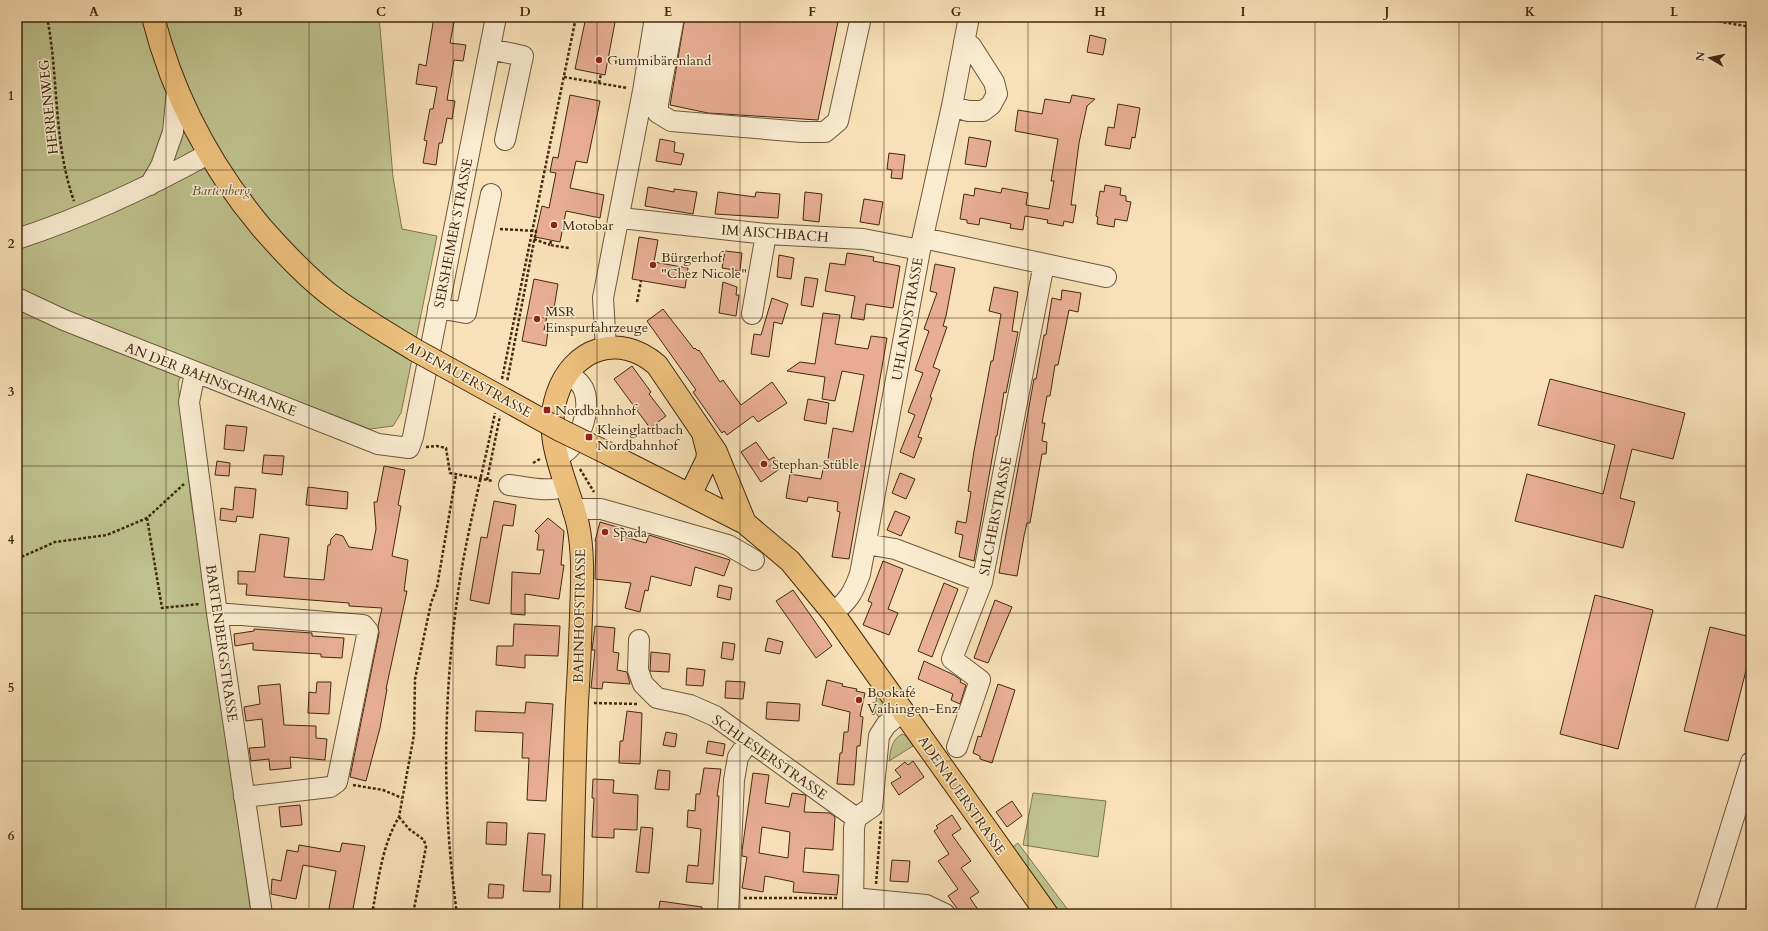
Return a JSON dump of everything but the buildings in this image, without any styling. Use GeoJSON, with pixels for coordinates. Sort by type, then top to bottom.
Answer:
{"type":"FeatureCollection","features":[{"type":"Feature","properties":{"kind":"main road","name":"ADENAUERSTRASSE"},"geometry":{"type":"LineString","coordinates":[[153,17],[165,59],[177,90],[191,122],[208,154],[247,210],[295,263],[338,301],[415,350],[560,430],[745,523],[790,561],[833,613],[1047,914]]}},
{"type":"Feature","properties":{"kind":"main road","name":"BAHNHOFSTRASSE"},"geometry":{"type":"LineString","coordinates":[[571,914],[582,583],[578,525],[566,486],[562,454],[553,436],[551,419],[557,394],[568,373],[579,360],[589,353],[606,348],[619,347],[633,350],[657,365],[716,452],[745,523]]}},
{"type":"Feature","properties":{"kind":"main road"},"geometry":{"type":"LineString","coordinates":[[690,495],[707,460],[707,444],[702,432]]}},
{"type":"Feature","properties":{"kind":"street","name":"SERSHEIMER STRASSE"},"geometry":{"type":"LineString","coordinates":[[409,448],[413,438],[496,17]]}},
{"type":"Feature","properties":{"kind":"street"},"geometry":{"type":"LineString","coordinates":[[606,348],[603,298],[643,91],[655,17]]}},
{"type":"Feature","properties":{"kind":"street"},"geometry":{"type":"LineString","coordinates":[[674,17],[658,104],[658,112],[671,121],[825,132],[838,121],[861,17]]}},
{"type":"Feature","properties":{"kind":"street","name":"UHLANDSTRASSE"},"geometry":{"type":"LineString","coordinates":[[833,613],[847,602],[860,574],[922,244],[952,106],[969,17]]}},
{"type":"Feature","properties":{"kind":"street"},"geometry":{"type":"LineString","coordinates":[[952,106],[968,111],[983,111],[991,105],[996,94],[994,82],[971,46],[964,42]]}},
{"type":"Feature","properties":{"kind":"street"},"geometry":{"type":"LineString","coordinates":[[490,49],[523,56],[505,140]]}},
{"type":"Feature","properties":{"kind":"street"},"geometry":{"type":"LineString","coordinates":[[150,185],[161,166],[173,132],[177,90]]}},
{"type":"Feature","properties":{"kind":"street"},"geometry":{"type":"LineString","coordinates":[[17,239],[79,217],[150,185],[208,154]]}},
{"type":"Feature","properties":{"kind":"street"},"geometry":{"type":"LineString","coordinates":[[438,308],[466,313],[491,194]]}},
{"type":"Feature","properties":{"kind":"street","name":"IM AISCHBACH"},"geometry":{"type":"LineString","coordinates":[[630,219],[766,234],[863,239],[922,244],[1106,276]]}},
{"type":"Feature","properties":{"kind":"street"},"geometry":{"type":"LineString","coordinates":[[752,314],[766,234]]}},
{"type":"Feature","properties":{"kind":"street","name":"SILCHERSTRASSE"},"geometry":{"type":"LineString","coordinates":[[957,747],[980,680],[952,659],[982,582],[1044,264]]}},
{"type":"Feature","properties":{"kind":"street","name":"AN DER BAHNSCHRANKE"},"geometry":{"type":"LineString","coordinates":[[17,298],[64,320],[195,373],[378,444],[409,448]]}},
{"type":"Feature","properties":{"kind":"street","name":"BARTENBERGSTRASSE"},"geometry":{"type":"LineString","coordinates":[[195,373],[189,402],[244,797],[262,914]]}},
{"type":"Feature","properties":{"kind":"street"},"geometry":{"type":"LineString","coordinates":[[562,454],[574,444],[583,423],[586,404],[584,389],[578,381],[568,373]]}},
{"type":"Feature","properties":{"kind":"street"},"geometry":{"type":"LineString","coordinates":[[509,485],[544,489],[558,489],[566,486]]}},
{"type":"Feature","properties":{"kind":"street"},"geometry":{"type":"LineString","coordinates":[[573,511],[582,509],[601,509],[728,545],[754,560]]}},
{"type":"Feature","properties":{"kind":"street"},"geometry":{"type":"LineString","coordinates":[[866,544],[895,549],[982,582]]}},
{"type":"Feature","properties":{"kind":"street"},"geometry":{"type":"LineString","coordinates":[[217,607],[363,625],[368,631],[337,782],[330,786],[244,797]]}},
{"type":"Feature","properties":{"kind":"street"},"geometry":{"type":"LineString","coordinates":[[639,640],[638,670],[643,684],[657,698]]}},
{"type":"Feature","properties":{"kind":"street","name":"SCHLESIERSTRASSE"},"geometry":{"type":"LineString","coordinates":[[657,698],[690,705],[715,716],[856,818]]}},
{"type":"Feature","properties":{"kind":"street"},"geometry":{"type":"LineString","coordinates":[[903,711],[886,725],[879,736],[872,807],[856,818],[854,828],[853,906],[876,900],[926,905],[945,914]]}},
{"type":"Feature","properties":{"kind":"street"},"geometry":{"type":"LineString","coordinates":[[729,906],[734,780],[738,757],[749,741]]}},
{"type":"Feature","properties":{"kind":"street"},"geometry":{"type":"LineString","coordinates":[[1704,914],[1751,762]]}},
{"type":"Feature","properties":{"kind":"path","name":"HERRENWEG"},"geometry":{"type":"LineString","coordinates":[[47,17],[54,62],[59,142],[69,187],[79,217]]}},
{"type":"Feature","properties":{"kind":"path"},"geometry":{"type":"LineString","coordinates":[[500,386],[576,17]]}},
{"type":"Feature","properties":{"kind":"path"},"geometry":{"type":"LineString","coordinates":[[1694,17],[1751,27]]}},
{"type":"Feature","properties":{"kind":"path"},"geometry":{"type":"LineString","coordinates":[[599,83],[601,74]]}},
{"type":"Feature","properties":{"kind":"path"},"geometry":{"type":"LineString","coordinates":[[564,77],[643,91]]}},
{"type":"Feature","properties":{"kind":"path"},"geometry":{"type":"LineString","coordinates":[[484,228],[536,232],[506,384]]}},
{"type":"Feature","properties":{"kind":"path"},"geometry":{"type":"LineString","coordinates":[[534,240],[550,245],[569,248]]}},
{"type":"Feature","properties":{"kind":"path"},"geometry":{"type":"LineString","coordinates":[[550,245],[551,241]]}},
{"type":"Feature","properties":{"kind":"path"},"geometry":{"type":"LineString","coordinates":[[637,302],[642,281]]}},
{"type":"Feature","properties":{"kind":"path"},"geometry":{"type":"LineString","coordinates":[[457,914],[448,827],[445,740],[447,710],[462,573],[495,410]]}},
{"type":"Feature","properties":{"kind":"path"},"geometry":{"type":"LineString","coordinates":[[487,480],[500,414]]}},
{"type":"Feature","properties":{"kind":"path"},"geometry":{"type":"LineString","coordinates":[[409,448],[437,446],[446,448],[450,473],[509,485]]}},
{"type":"Feature","properties":{"kind":"path"},"geometry":{"type":"LineString","coordinates":[[562,454],[581,470],[599,499],[601,509]]}},
{"type":"Feature","properties":{"kind":"path"},"geometry":{"type":"LineString","coordinates":[[372,914],[385,850],[393,826],[399,816],[414,735],[415,679],[431,603],[437,587],[456,475]]}},
{"type":"Feature","properties":{"kind":"path"},"geometry":{"type":"LineString","coordinates":[[17,559],[55,542],[107,535],[147,518],[182,485],[199,476]]}},
{"type":"Feature","properties":{"kind":"path"},"geometry":{"type":"LineString","coordinates":[[147,518],[162,608],[217,607]]}},
{"type":"Feature","properties":{"kind":"path"},"geometry":{"type":"LineString","coordinates":[[601,703],[649,704],[657,698]]}},
{"type":"Feature","properties":{"kind":"path"},"geometry":{"type":"LineString","coordinates":[[337,782],[383,790],[402,798]]}},
{"type":"Feature","properties":{"kind":"path"},"geometry":{"type":"LineString","coordinates":[[399,816],[409,829],[424,840],[426,847],[412,914]]}},
{"type":"Feature","properties":{"kind":"path"},"geometry":{"type":"LineString","coordinates":[[876,900],[881,819]]}},
{"type":"Feature","properties":{"kind":"path"},"geometry":{"type":"LineString","coordinates":[[729,906],[853,906]]}},
{"type":"Feature","properties":{"kind":"green space","name":"Bartenberg"},"geometry":{"type":"Polygon","coordinates":[[[17,17],[379,17],[393,177],[402,229],[437,236],[401,413],[393,426],[370,429],[185,358],[178,384],[191,501],[223,698],[251,914],[17,914],[17,17]]]}},
{"type":"Feature","properties":{"kind":"green space"},"geometry":{"type":"Polygon","coordinates":[[[877,691],[886,705],[885,712],[880,719],[875,712],[877,691]]]}},
{"type":"Feature","properties":{"kind":"green space"},"geometry":{"type":"Polygon","coordinates":[[[902,734],[906,736],[913,746],[889,761],[894,742],[898,736],[902,734]]]}},
{"type":"Feature","properties":{"kind":"green space"},"geometry":{"type":"Polygon","coordinates":[[[1033,793],[1106,801],[1098,857],[1023,845],[1033,793]]]}},
{"type":"Feature","properties":{"kind":"green space"},"geometry":{"type":"Polygon","coordinates":[[[1018,843],[1071,914],[1057,914],[1010,849],[1018,843]]]}},
{"type":"Feature","properties":{"kind":"place","name":"Gummibärenland"},"geometry":{"type":"Point","coordinates":[599,60]}},
{"type":"Feature","properties":{"kind":"place","name":"Motobar"},"geometry":{"type":"Point","coordinates":[554,225]}},
{"type":"Feature","properties":{"kind":"place","name":"Bürgerhof \"Chez Nicole\""},"geometry":{"type":"Point","coordinates":[653,265]}},
{"type":"Feature","properties":{"kind":"place","name":"MSR Einspurfahrzeuge"},"geometry":{"type":"Point","coordinates":[537,319]}},
{"type":"Feature","properties":{"kind":"place","name":"Nordbahnhof"},"geometry":{"type":"Point","coordinates":[547,410]}},
{"type":"Feature","properties":{"kind":"place","name":"Kleinglattbach Nordbahnhof"},"geometry":{"type":"Point","coordinates":[589,437]}},
{"type":"Feature","properties":{"kind":"place","name":"Stephan Stüble"},"geometry":{"type":"Point","coordinates":[764,464]}},
{"type":"Feature","properties":{"kind":"place","name":"Spada"},"geometry":{"type":"Point","coordinates":[605,532]}},
{"type":"Feature","properties":{"kind":"place","name":"Bookafé Vaihingen-Enz"},"geometry":{"type":"Point","coordinates":[859,700]}}]}
